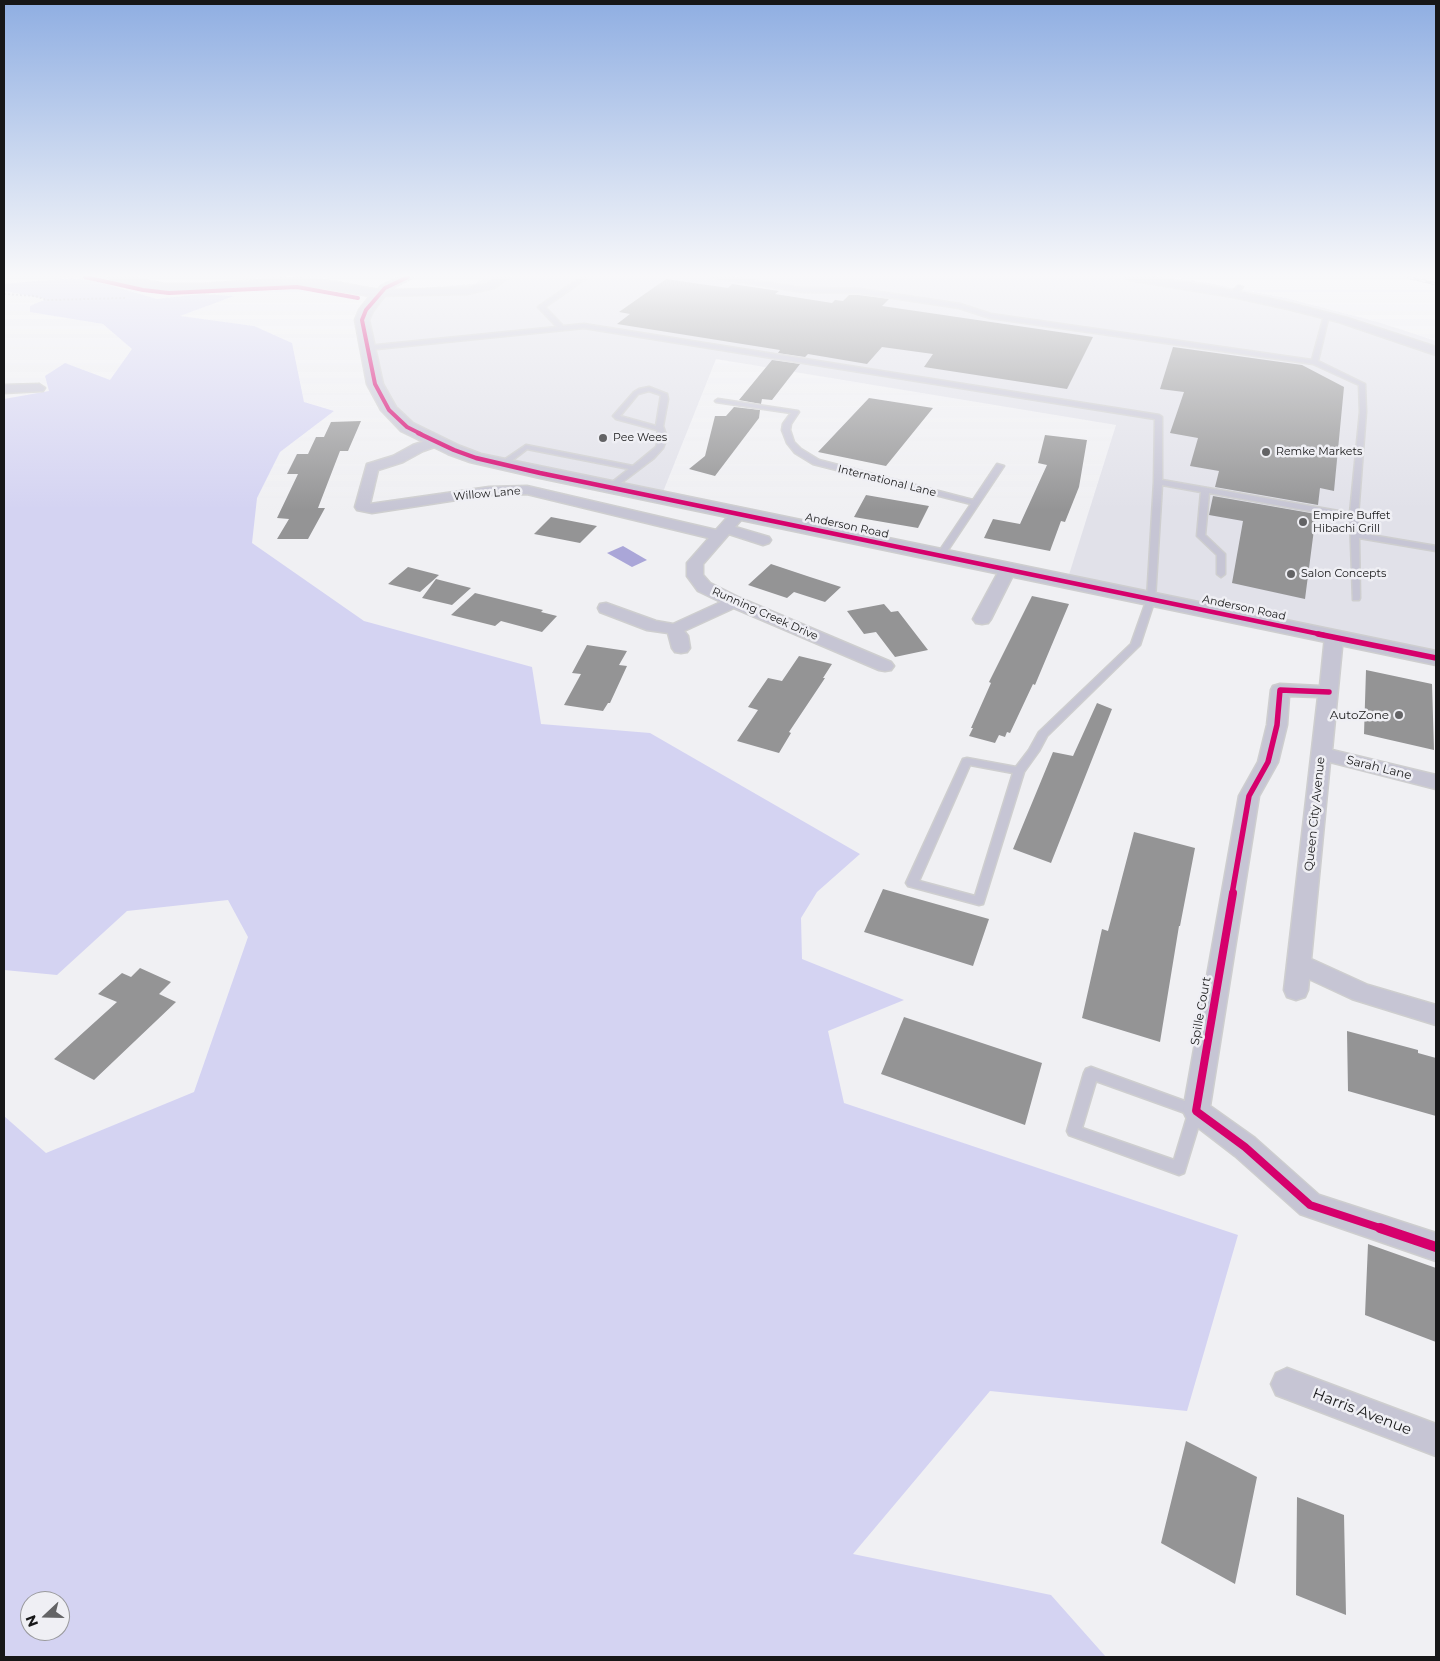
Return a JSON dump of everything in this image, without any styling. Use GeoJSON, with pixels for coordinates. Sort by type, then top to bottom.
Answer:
{"type":"FeatureCollection","features":[{"type":"Feature","properties":{"kind":"street","name":"Anderson Road"},"geometry":{"type":"LineString","coordinates":[[368,355],[375,384],[389,410],[407,427],[454,450],[502,464],[1436,658]]}},
{"type":"Feature","properties":{"kind":"street"},"geometry":{"type":"LineString","coordinates":[[4,388],[39,388]]}},
{"type":"Feature","properties":{"kind":"street","name":"Willow Lane"},"geometry":{"type":"LineString","coordinates":[[435,442],[418,448],[398,459],[372,467],[362,507],[372,508],[489,491],[527,490],[721,532]]}},
{"type":"Feature","properties":{"kind":"street","name":"Running Creek Drive"},"geometry":{"type":"LineString","coordinates":[[739,513],[695,562],[694,570],[696,576],[704,586],[734,602],[885,666]]}},
{"type":"Feature","properties":{"kind":"street"},"geometry":{"type":"LineString","coordinates":[[721,532],[763,540]]}},
{"type":"Feature","properties":{"kind":"street"},"geometry":{"type":"LineString","coordinates":[[982,619],[1008,569]]}},
{"type":"Feature","properties":{"kind":"street"},"geometry":{"type":"LineString","coordinates":[[606,608],[652,626],[674,629],[694,622],[734,602]]}},
{"type":"Feature","properties":{"kind":"street"},"geometry":{"type":"LineString","coordinates":[[674,629],[679,636],[681,648]]}},
{"type":"Feature","properties":{"kind":"street","name":"Queen City Avenue"},"geometry":{"type":"LineString","coordinates":[[1296,990],[1334,637]]}},
{"type":"Feature","properties":{"kind":"street","name":"Spille Court"},"geometry":{"type":"LineString","coordinates":[[1196,1111],[1249,796],[1268,762],[1277,725],[1280,690],[1329,692]]}},
{"type":"Feature","properties":{"kind":"street","name":"Sarah Lane"},"geometry":{"type":"LineString","coordinates":[[1322,754],[1436,782]]}},
{"type":"Feature","properties":{"kind":"street"},"geometry":{"type":"LineString","coordinates":[[1299,964],[1361,992],[1436,1015]]}},
{"type":"Feature","properties":{"kind":"street"},"geometry":{"type":"LineString","coordinates":[[1196,1111],[1245,1146],[1310,1205],[1436,1247]]}},
{"type":"Feature","properties":{"kind":"street","name":"Harris Avenue"},"geometry":{"type":"LineString","coordinates":[[1287,1384],[1436,1440]]}},
{"type":"Feature","properties":{"kind":"lane"},"geometry":{"type":"LineString","coordinates":[[764,355],[1159,417],[1158,482],[1150,599],[1134,645],[1043,734],[1034,751],[1019,771],[979,901],[912,883],[967,761],[1019,771]]}},
{"type":"Feature","properties":{"kind":"lane"},"geometry":{"type":"LineString","coordinates":[[1261,355],[1314,362],[1362,384],[1363,412],[1354,516],[1356,535],[1356,598]]}},
{"type":"Feature","properties":{"kind":"lane"},"geometry":{"type":"LineString","coordinates":[[1314,362],[1316,355]]}},
{"type":"Feature","properties":{"kind":"lane"},"geometry":{"type":"LineString","coordinates":[[610,487],[651,456],[659,448],[663,438],[660,429],[659,426],[665,398],[664,394],[658,390],[641,390],[636,393],[616,416],[660,429]]}},
{"type":"Feature","properties":{"kind":"lane","name":"International Lane"},"geometry":{"type":"LineString","coordinates":[[718,401],[796,412],[786,430],[791,443],[798,451],[816,462],[975,503]]}},
{"type":"Feature","properties":{"kind":"lane"},"geometry":{"type":"LineString","coordinates":[[502,464],[526,447],[633,468]]}},
{"type":"Feature","properties":{"kind":"lane"},"geometry":{"type":"LineString","coordinates":[[940,556],[1000,466]]}},
{"type":"Feature","properties":{"kind":"lane"},"geometry":{"type":"LineString","coordinates":[[1158,482],[1354,516]]}},
{"type":"Feature","properties":{"kind":"lane"},"geometry":{"type":"LineString","coordinates":[[1205,490],[1201,536],[1221,554],[1221,574]]}},
{"type":"Feature","properties":{"kind":"lane"},"geometry":{"type":"LineString","coordinates":[[1356,535],[1436,549]]}},
{"type":"Feature","properties":{"kind":"lane"},"geometry":{"type":"LineString","coordinates":[[1091,1073],[1196,1111],[1179,1168],[1074,1131],[1091,1073]]}},
{"type":"Feature","properties":{"kind":"shaded area"},"geometry":{"type":"Polygon","coordinates":[[[128,355],[294,355],[304,402],[334,411],[280,452],[257,498],[252,543],[364,621],[532,667],[541,724],[650,733],[860,854],[817,892],[801,918],[802,959],[904,1000],[828,1031],[844,1103],[1238,1235],[1187,1411],[990,1391],[853,1554],[1051,1595],[1106,1657],[4,1657],[4,1116],[46,1153],[194,1092],[248,937],[228,900],[127,911],[57,975],[4,970],[4,399],[49,391],[45,376],[65,363],[110,380],[128,355]]]}},
{"type":"Feature","properties":{"kind":"shaded area"},"geometry":{"type":"Polygon","coordinates":[[[371,355],[1436,355],[1436,658],[1067,581],[1116,425],[716,359],[661,497],[511,466],[407,427],[375,384],[371,355]]]}},
{"type":"Feature","properties":{"kind":"shaded area"},"geometry":{"type":"Polygon","coordinates":[[[623,546],[647,560],[632,567],[607,553],[623,546]]]}},
{"type":"Feature","properties":{"kind":"building"},"geometry":{"type":"Polygon","coordinates":[[[788,355],[807,355],[805,357],[788,355]]]}},
{"type":"Feature","properties":{"kind":"building"},"geometry":{"type":"Polygon","coordinates":[[[811,355],[875,355],[867,364],[811,355]]]}},
{"type":"Feature","properties":{"kind":"building"},"geometry":{"type":"Polygon","coordinates":[[[933,355],[1084,355],[1067,389],[924,367],[933,355]]]}},
{"type":"Feature","properties":{"kind":"building"},"geometry":{"type":"Polygon","coordinates":[[[1171,355],[1227,355],[1302,365],[1344,387],[1334,491],[1320,488],[1318,505],[1215,487],[1219,471],[1190,466],[1198,438],[1170,433],[1184,392],[1160,389],[1171,355]]]}},
{"type":"Feature","properties":{"kind":"building"},"geometry":{"type":"Polygon","coordinates":[[[772,360],[800,364],[772,400],[762,399],[761,404],[739,400],[772,360]]]}},
{"type":"Feature","properties":{"kind":"building"},"geometry":{"type":"Polygon","coordinates":[[[869,398],[933,408],[886,466],[818,452],[869,398]]]}},
{"type":"Feature","properties":{"kind":"building"},"geometry":{"type":"Polygon","coordinates":[[[734,407],[760,410],[759,418],[715,476],[689,469],[705,456],[715,416],[726,416],[734,407]]]}},
{"type":"Feature","properties":{"kind":"building"},"geometry":{"type":"Polygon","coordinates":[[[361,421],[348,451],[340,451],[318,508],[325,508],[308,539],[277,539],[289,519],[277,518],[298,474],[287,474],[297,454],[308,454],[316,437],[324,437],[331,422],[361,421]]]}},
{"type":"Feature","properties":{"kind":"building"},"geometry":{"type":"Polygon","coordinates":[[[1045,435],[1087,440],[1079,487],[1065,522],[1061,521],[1050,551],[984,538],[993,519],[1020,524],[1047,465],[1038,463],[1045,435]]]}},
{"type":"Feature","properties":{"kind":"building"},"geometry":{"type":"Polygon","coordinates":[[[866,495],[929,506],[918,528],[854,517],[866,495]]]}},
{"type":"Feature","properties":{"kind":"building"},"geometry":{"type":"Polygon","coordinates":[[[1213,496],[1316,514],[1305,599],[1232,583],[1243,521],[1209,515],[1213,496]]]}},
{"type":"Feature","properties":{"kind":"building"},"geometry":{"type":"Polygon","coordinates":[[[551,517],[597,526],[580,543],[534,534],[551,517]]]}},
{"type":"Feature","properties":{"kind":"building"},"geometry":{"type":"Polygon","coordinates":[[[771,564],[841,587],[825,602],[794,592],[787,598],[748,585],[771,564]]]}},
{"type":"Feature","properties":{"kind":"building"},"geometry":{"type":"Polygon","coordinates":[[[408,567],[439,575],[420,592],[388,584],[408,567]]]}},
{"type":"Feature","properties":{"kind":"building"},"geometry":{"type":"Polygon","coordinates":[[[436,579],[471,588],[452,605],[422,598],[436,579]]]}},
{"type":"Feature","properties":{"kind":"building"},"geometry":{"type":"Polygon","coordinates":[[[475,593],[543,610],[541,612],[557,616],[542,632],[501,621],[495,626],[451,615],[475,593]]]}},
{"type":"Feature","properties":{"kind":"building"},"geometry":{"type":"Polygon","coordinates":[[[1032,596],[1069,604],[1035,685],[1033,684],[1010,733],[1007,732],[1005,737],[999,735],[995,743],[969,736],[991,683],[989,682],[1032,596]]]}},
{"type":"Feature","properties":{"kind":"building"},"geometry":{"type":"Polygon","coordinates":[[[884,604],[891,612],[898,611],[928,650],[895,657],[876,632],[864,634],[847,611],[884,604]]]}},
{"type":"Feature","properties":{"kind":"building"},"geometry":{"type":"Polygon","coordinates":[[[587,645],[627,651],[619,665],[627,666],[610,703],[608,703],[603,711],[564,705],[581,674],[572,673],[587,645]]]}},
{"type":"Feature","properties":{"kind":"building"},"geometry":{"type":"Polygon","coordinates":[[[799,656],[832,664],[823,678],[825,678],[789,732],[791,733],[779,753],[737,741],[758,710],[748,707],[768,678],[782,681],[799,656]]]}},
{"type":"Feature","properties":{"kind":"building","name":"AutoZone"},"geometry":{"type":"Polygon","coordinates":[[[1366,670],[1432,684],[1434,750],[1364,734],[1366,670]]]}},
{"type":"Feature","properties":{"kind":"building"},"geometry":{"type":"Polygon","coordinates":[[[1097,703],[1112,709],[1051,863],[1013,849],[1053,752],[1073,756],[1097,703]]]}},
{"type":"Feature","properties":{"kind":"building"},"geometry":{"type":"Polygon","coordinates":[[[1134,832],[1195,848],[1179,926],[1160,1042],[1082,1018],[1102,929],[1108,931],[1134,832]]]}},
{"type":"Feature","properties":{"kind":"building"},"geometry":{"type":"Polygon","coordinates":[[[883,889],[989,919],[973,966],[864,932],[883,889]]]}},
{"type":"Feature","properties":{"kind":"building"},"geometry":{"type":"Polygon","coordinates":[[[140,968],[171,982],[159,994],[176,1002],[94,1080],[54,1059],[117,1002],[98,994],[122,973],[131,977],[140,968]]]}},
{"type":"Feature","properties":{"kind":"building"},"geometry":{"type":"Polygon","coordinates":[[[904,1017],[1042,1063],[1025,1125],[881,1074],[904,1017]]]}},
{"type":"Feature","properties":{"kind":"building"},"geometry":{"type":"Polygon","coordinates":[[[1347,1031],[1418,1050],[1418,1053],[1436,1058],[1436,1116],[1348,1091],[1347,1031]]]}},
{"type":"Feature","properties":{"kind":"building"},"geometry":{"type":"Polygon","coordinates":[[[1368,1244],[1436,1268],[1436,1342],[1365,1315],[1368,1244]]]}},
{"type":"Feature","properties":{"kind":"building"},"geometry":{"type":"Polygon","coordinates":[[[1186,1441],[1257,1477],[1235,1584],[1161,1543],[1186,1441]]]}},
{"type":"Feature","properties":{"kind":"building"},"geometry":{"type":"Polygon","coordinates":[[[1297,1497],[1344,1515],[1346,1615],[1296,1595],[1297,1497]]]}},
{"type":"Feature","properties":{"kind":"cycle path"},"geometry":{"type":"LineString","coordinates":[[369,355],[375,384],[389,410],[407,427],[454,450],[476,458],[540,473],[1436,658]]}},
{"type":"Feature","properties":{"kind":"cycle path"},"geometry":{"type":"LineString","coordinates":[[1329,692],[1280,690],[1277,725],[1268,762],[1249,796],[1196,1111],[1245,1147],[1310,1205],[1436,1247]]}},
{"type":"Feature","properties":{"kind":"place","name":"Pee Wees"},"geometry":{"type":"Point","coordinates":[603,438]}},
{"type":"Feature","properties":{"kind":"place","name":"Remke Markets"},"geometry":{"type":"Point","coordinates":[1266,452]}},
{"type":"Feature","properties":{"kind":"place","name":"Empire Buffet Hibachi Grill"},"geometry":{"type":"Point","coordinates":[1303,522]}},
{"type":"Feature","properties":{"kind":"place","name":"Salon Concepts"},"geometry":{"type":"Point","coordinates":[1291,574]}},
{"type":"Feature","properties":{"kind":"place","name":"AutoZone"},"geometry":{"type":"Point","coordinates":[1399,715]}}]}
